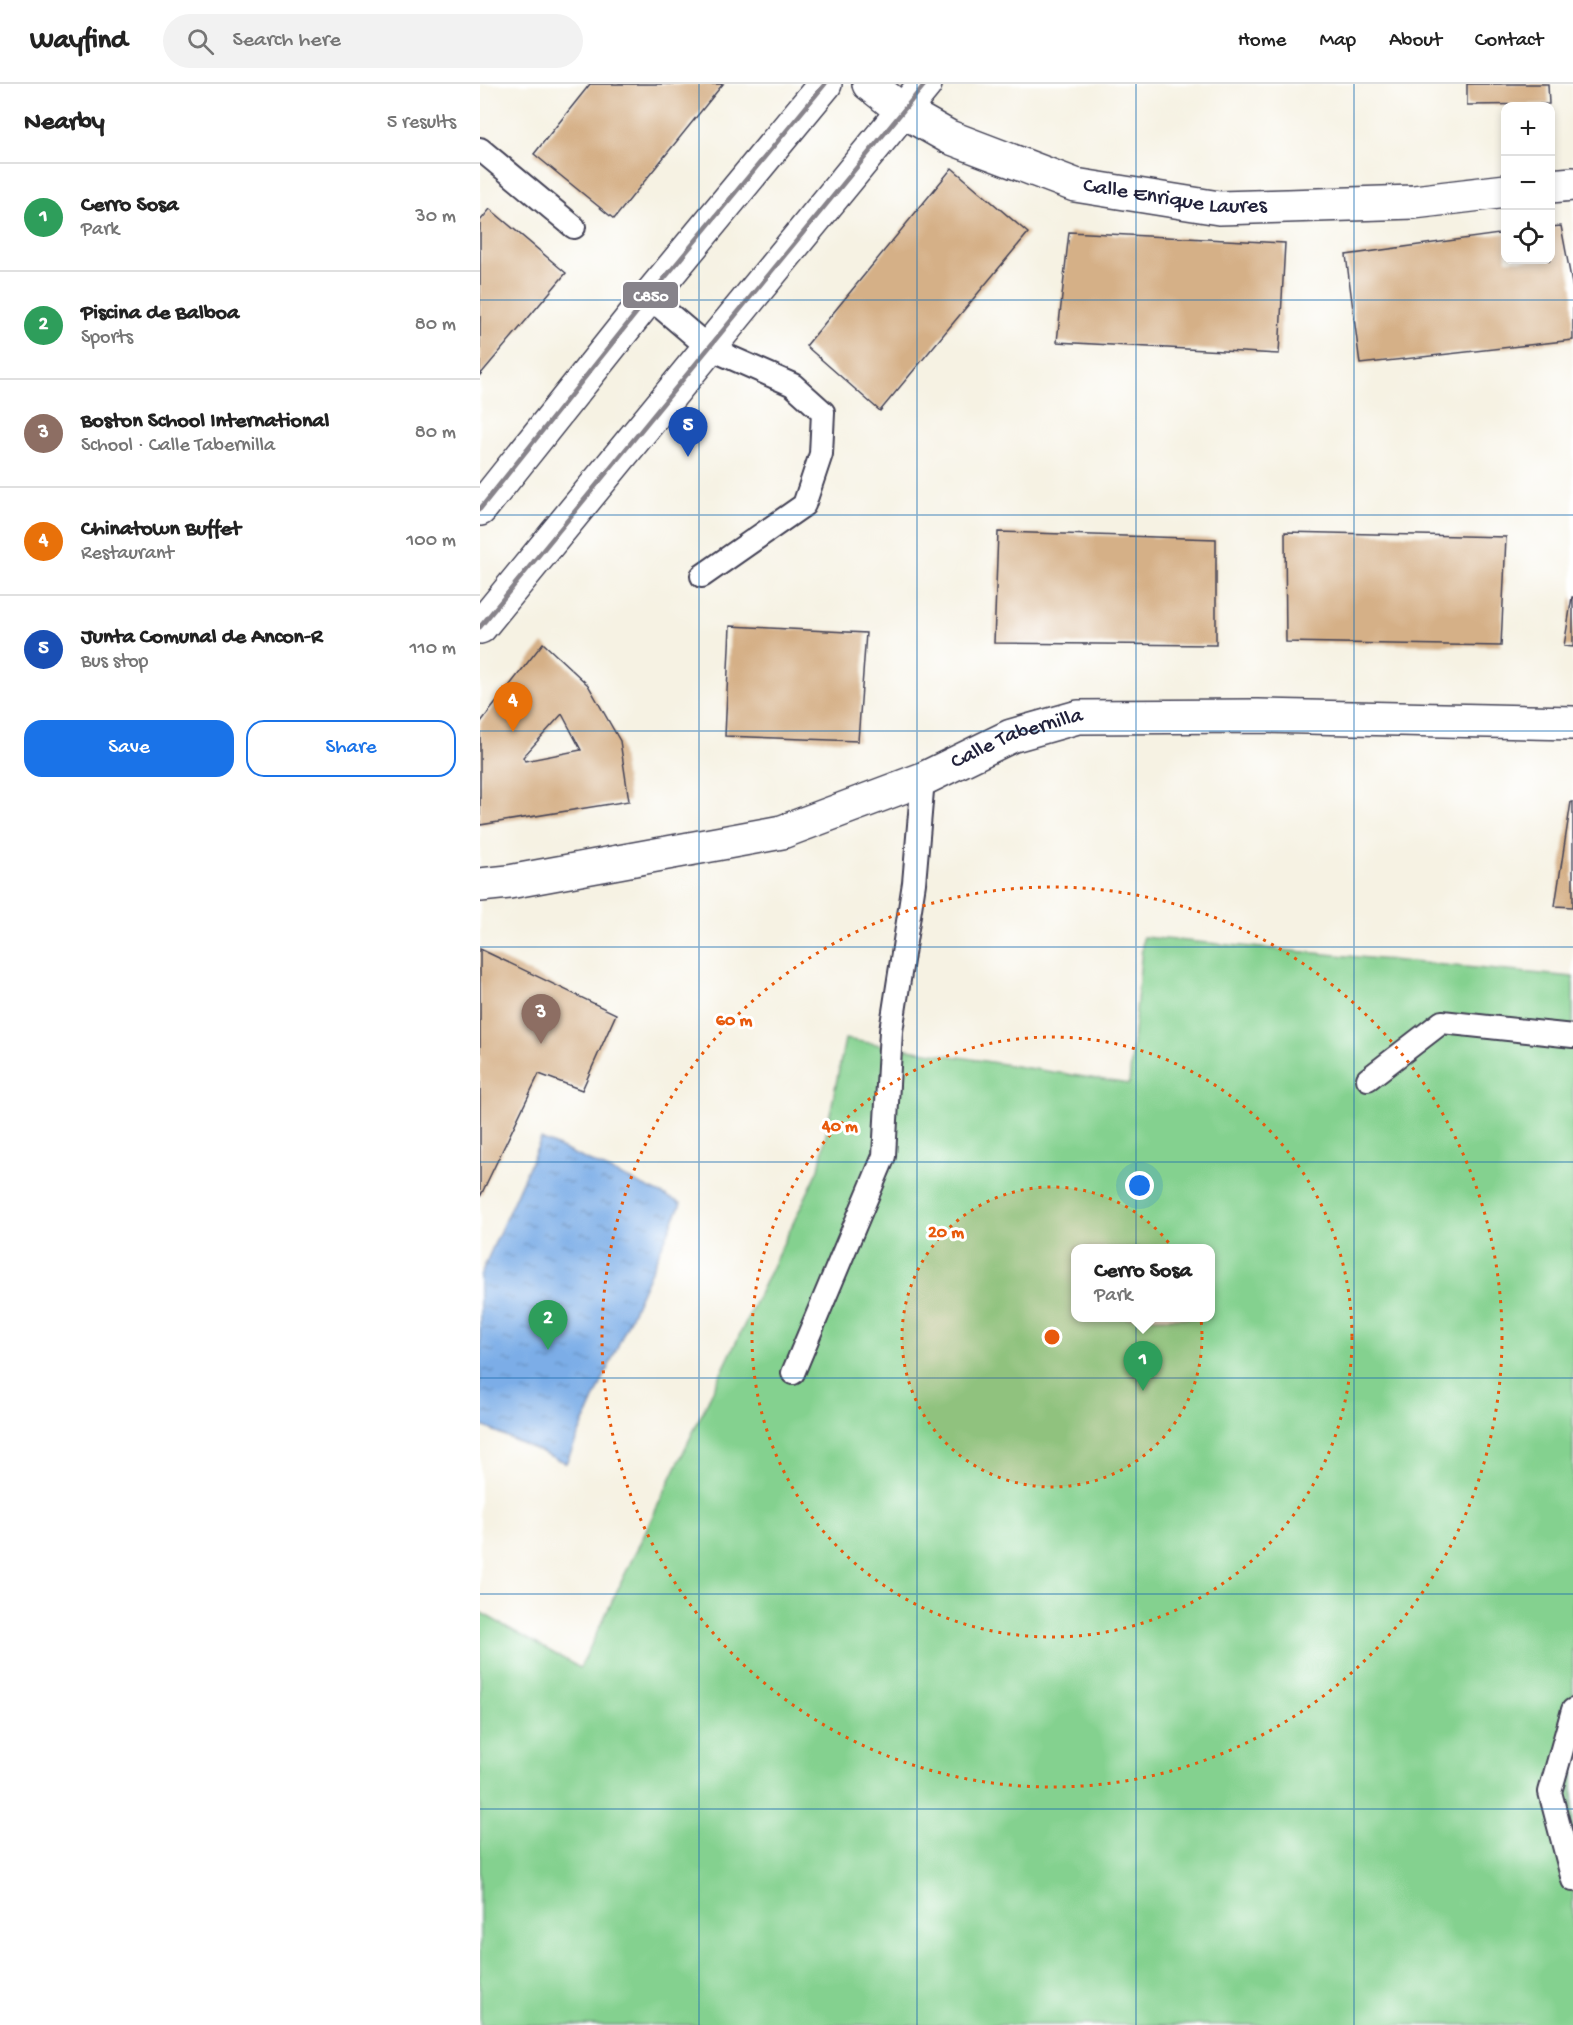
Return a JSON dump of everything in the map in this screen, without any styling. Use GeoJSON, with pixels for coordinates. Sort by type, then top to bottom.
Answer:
{"type":"FeatureCollection","features":[{"type":"Feature","properties":{"kind":"street"},"geometry":{"type":"LineString","coordinates":[[480,509],[649,297],[825,84]]}},
{"type":"Feature","properties":{"kind":"street","name":"Calle Enrique Laures"},"geometry":{"type":"LineString","coordinates":[[869,84],[903,111],[949,137],[1075,185],[1219,208],[1414,202],[1501,193]]}},
{"type":"Feature","properties":{"kind":"street"},"geometry":{"type":"LineString","coordinates":[[480,627],[925,84]]}},
{"type":"Feature","properties":{"kind":"street"},"geometry":{"type":"LineString","coordinates":[[1555,186],[1573,184]]}},
{"type":"Feature","properties":{"kind":"street","name":"Calle Tabernilla"},"geometry":{"type":"LineString","coordinates":[[480,885],[782,832],[923,779],[1011,736],[1078,717],[1258,716],[1573,723]]}},
{"type":"Feature","properties":{"kind":"lane"},"geometry":{"type":"LineString","coordinates":[[480,149],[574,227]]}},
{"type":"Feature","properties":{"kind":"lane"},"geometry":{"type":"LineString","coordinates":[[649,297],[709,348],[793,386],[823,412],[821,454],[804,505],[702,576]]}},
{"type":"Feature","properties":{"kind":"lane"},"geometry":{"type":"LineString","coordinates":[[793,1373],[884,1156],[891,1031],[914,883],[923,779]]}},
{"type":"Feature","properties":{"kind":"lane"},"geometry":{"type":"LineString","coordinates":[[1368,1080],[1442,1022],[1573,1035]]}},
{"type":"Feature","properties":{"kind":"lane"},"geometry":{"type":"LineString","coordinates":[[1573,1710],[1550,1792],[1573,1880]]}},
{"type":"Feature","properties":{"kind":"green space"},"geometry":{"type":"Polygon","coordinates":[[[1143,937],[1573,977],[1573,2025],[480,2025],[480,1612],[580,1668],[819,1169],[845,1039],[1129,1084],[1143,937]]]}},
{"type":"Feature","properties":{"kind":"water"},"geometry":{"type":"Polygon","coordinates":[[[541,1139],[681,1203],[566,1463],[480,1425],[480,1276],[541,1139]]]}},
{"type":"Feature","properties":{"kind":"building"},"geometry":{"type":"Polygon","coordinates":[[[590,84],[723,84],[614,219],[534,154],[590,84]]]}},
{"type":"Feature","properties":{"kind":"building"},"geometry":{"type":"Polygon","coordinates":[[[1467,84],[1548,84],[1549,102],[1467,105],[1467,84]]]}},
{"type":"Feature","properties":{"kind":"building"},"geometry":{"type":"Polygon","coordinates":[[[952,168],[1028,233],[880,411],[806,346],[952,168]]]}},
{"type":"Feature","properties":{"kind":"building"},"geometry":{"type":"Polygon","coordinates":[[[490,209],[566,273],[480,375],[480,221],[490,209]]]}},
{"type":"Feature","properties":{"kind":"building"},"geometry":{"type":"Polygon","coordinates":[[[1561,226],[1573,289],[1573,340],[1360,364],[1346,255],[1501,234],[1501,264],[1555,264],[1555,227],[1561,226]]]}},
{"type":"Feature","properties":{"kind":"building"},"geometry":{"type":"Polygon","coordinates":[[[1069,232],[1285,243],[1279,354],[1057,342],[1069,232]]]}},
{"type":"Feature","properties":{"kind":"building"},"geometry":{"type":"Polygon","coordinates":[[[998,532],[1216,539],[1216,645],[994,643],[998,532]]]}},
{"type":"Feature","properties":{"kind":"building"},"geometry":{"type":"Polygon","coordinates":[[[1285,532],[1506,537],[1501,646],[1286,642],[1285,532]]]}},
{"type":"Feature","properties":{"kind":"building"},"geometry":{"type":"Polygon","coordinates":[[[1573,597],[1573,647],[1564,646],[1573,597]]]}},
{"type":"Feature","properties":{"kind":"building"},"geometry":{"type":"Polygon","coordinates":[[[730,626],[866,633],[858,741],[725,736],[730,626]]]}},
{"type":"Feature","properties":{"kind":"building"},"geometry":{"type":"Polygon","coordinates":[[[543,643],[588,685],[620,741],[629,801],[480,825],[480,723],[543,643]],[[562,714],[523,757],[525,761],[581,750],[562,714]]]}},
{"type":"Feature","properties":{"kind":"building"},"geometry":{"type":"Polygon","coordinates":[[[1571,802],[1573,802],[1573,907],[1555,906],[1571,802]]]}},
{"type":"Feature","properties":{"kind":"building"},"geometry":{"type":"Polygon","coordinates":[[[480,949],[616,1014],[582,1090],[539,1074],[480,1197],[480,949]]]}},
{"type":"Feature","properties":{"kind":"transit line","name":"C850"},"geometry":{"type":"LineString","coordinates":[[480,509],[649,297],[825,84]]}},
{"type":"Feature","properties":{"kind":"transit line","name":"C850"},"geometry":{"type":"LineString","coordinates":[[480,627],[925,84]]}},
{"type":"Feature","properties":{"kind":"place","name":"Junta Comunal de Ancon-R"},"geometry":{"type":"Point","coordinates":[688,457]}},
{"type":"Feature","properties":{"kind":"place","name":"Chinatown Buffet"},"geometry":{"type":"Point","coordinates":[513,732]}},
{"type":"Feature","properties":{"kind":"place","name":"Boston School International"},"geometry":{"type":"Point","coordinates":[541,1044]}},
{"type":"Feature","properties":{"kind":"place","name":"Piscina de Balboa"},"geometry":{"type":"Point","coordinates":[548,1350]}},
{"type":"Feature","properties":{"kind":"place","name":"Cerro Sosa"},"geometry":{"type":"Point","coordinates":[1143,1391]}}]}
